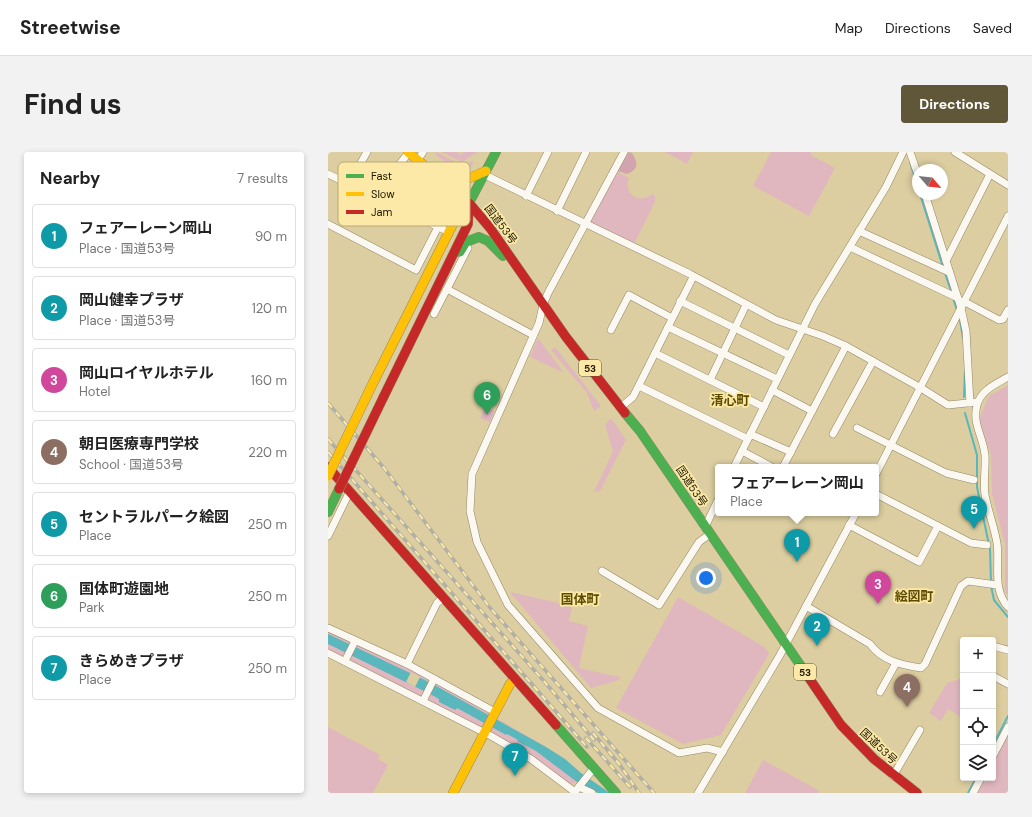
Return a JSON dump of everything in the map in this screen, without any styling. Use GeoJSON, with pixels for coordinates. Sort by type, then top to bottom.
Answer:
{"type":"FeatureCollection","features":[{"type":"Feature","properties":{"kind":"main road"},"geometry":{"type":"LineString","coordinates":[[408,152],[421,156]]}},
{"type":"Feature","properties":{"kind":"main road"},"geometry":{"type":"LineString","coordinates":[[470,201],[496,152]]}},
{"type":"Feature","properties":{"kind":"main road"},"geometry":{"type":"LineString","coordinates":[[470,180],[486,172]]}},
{"type":"Feature","properties":{"kind":"main road","name":"国道53号"},"geometry":{"type":"LineString","coordinates":[[470,204],[490,228],[543,305],[640,431],[841,725],[862,748],[893,776],[917,793]]}},
{"type":"Feature","properties":{"kind":"main road","name":"国道53号"},"geometry":{"type":"LineString","coordinates":[[328,476],[452,226]]}},
{"type":"Feature","properties":{"kind":"main road","name":"国道53号"},"geometry":{"type":"LineString","coordinates":[[328,512],[441,280],[444,270],[467,226]]}},
{"type":"Feature","properties":{"kind":"main road"},"geometry":{"type":"LineString","coordinates":[[441,280],[449,273],[466,242],[474,238],[485,238],[498,253],[514,263]]}},
{"type":"Feature","properties":{"kind":"main road"},"geometry":{"type":"LineString","coordinates":[[328,467],[616,793]]}},
{"type":"Feature","properties":{"kind":"main road"},"geometry":{"type":"LineString","coordinates":[[453,793],[469,765],[510,684],[515,679]]}},
{"type":"Feature","properties":{"kind":"street"},"geometry":{"type":"LineString","coordinates":[[361,162],[366,152]]}},
{"type":"Feature","properties":{"kind":"street"},"geometry":{"type":"LineString","coordinates":[[400,162],[408,152]]}},
{"type":"Feature","properties":{"kind":"street"},"geometry":{"type":"LineString","coordinates":[[526,196],[548,152]]}},
{"type":"Feature","properties":{"kind":"street"},"geometry":{"type":"LineString","coordinates":[[557,211],[586,152]]}},
{"type":"Feature","properties":{"kind":"street"},"geometry":{"type":"LineString","coordinates":[[624,152],[543,305],[539,322],[472,474],[470,511],[477,542],[508,605],[598,708],[680,753],[707,748],[723,752]]}},
{"type":"Feature","properties":{"kind":"street"},"geometry":{"type":"LineString","coordinates":[[736,464],[802,329],[886,187],[904,152]]}},
{"type":"Feature","properties":{"kind":"street"},"geometry":{"type":"LineString","coordinates":[[910,152],[914,164]]}},
{"type":"Feature","properties":{"kind":"street"},"geometry":{"type":"LineString","coordinates":[[960,153],[1008,185]]}},
{"type":"Feature","properties":{"kind":"street"},"geometry":{"type":"LineString","coordinates":[[486,172],[526,196],[590,225],[693,276],[776,320],[846,346],[948,405],[974,402],[987,390],[1008,377]]}},
{"type":"Feature","properties":{"kind":"street"},"geometry":{"type":"LineString","coordinates":[[328,174],[338,179]]}},
{"type":"Feature","properties":{"kind":"street"},"geometry":{"type":"LineString","coordinates":[[946,262],[990,174]]}},
{"type":"Feature","properties":{"kind":"street"},"geometry":{"type":"LineString","coordinates":[[927,200],[946,262],[946,270],[953,296]]}},
{"type":"Feature","properties":{"kind":"street"},"geometry":{"type":"LineString","coordinates":[[879,468],[1008,216]]}},
{"type":"Feature","properties":{"kind":"street"},"geometry":{"type":"LineString","coordinates":[[328,224],[416,270],[438,227],[449,232]]}},
{"type":"Feature","properties":{"kind":"street"},"geometry":{"type":"LineString","coordinates":[[859,231],[946,270]]}},
{"type":"Feature","properties":{"kind":"street"},"geometry":{"type":"LineString","coordinates":[[434,314],[474,238]]}},
{"type":"Feature","properties":{"kind":"street"},"geometry":{"type":"LineString","coordinates":[[850,247],[953,296],[963,305],[999,320],[1003,318],[1008,310]]}},
{"type":"Feature","properties":{"kind":"street"},"geometry":{"type":"LineString","coordinates":[[621,407],[633,397],[693,276]]}},
{"type":"Feature","properties":{"kind":"street"},"geometry":{"type":"LineString","coordinates":[[447,289],[533,335]]}},
{"type":"Feature","properties":{"kind":"street"},"geometry":{"type":"LineString","coordinates":[[611,330],[629,295],[672,318]]}},
{"type":"Feature","properties":{"kind":"street"},"geometry":{"type":"LineString","coordinates":[[680,301],[789,355]]}},
{"type":"Feature","properties":{"kind":"street"},"geometry":{"type":"LineString","coordinates":[[710,380],[746,305]]}},
{"type":"Feature","properties":{"kind":"street"},"geometry":{"type":"LineString","coordinates":[[963,305],[974,402],[974,420],[985,455],[985,496],[997,545],[999,566],[993,585]]}},
{"type":"Feature","properties":{"kind":"street"},"geometry":{"type":"LineString","coordinates":[[668,327],[777,379]]}},
{"type":"Feature","properties":{"kind":"street"},"geometry":{"type":"LineString","coordinates":[[784,464],[846,346]]}},
{"type":"Feature","properties":{"kind":"street"},"geometry":{"type":"LineString","coordinates":[[655,353],[764,407]]}},
{"type":"Feature","properties":{"kind":"street"},"geometry":{"type":"LineString","coordinates":[[833,434],[873,361]]}},
{"type":"Feature","properties":{"kind":"street"},"geometry":{"type":"LineString","coordinates":[[639,386],[749,437],[790,452]]}},
{"type":"Feature","properties":{"kind":"street"},"geometry":{"type":"LineString","coordinates":[[772,390],[812,411]]}},
{"type":"Feature","properties":{"kind":"street"},"geometry":{"type":"LineString","coordinates":[[857,428],[946,473],[974,480]]}},
{"type":"Feature","properties":{"kind":"street"},"geometry":{"type":"LineString","coordinates":[[742,451],[766,464]]}},
{"type":"Feature","properties":{"kind":"street"},"geometry":{"type":"LineString","coordinates":[[328,536],[350,491]]}},
{"type":"Feature","properties":{"kind":"street"},"geometry":{"type":"LineString","coordinates":[[879,496],[971,543],[987,545]]}},
{"type":"Feature","properties":{"kind":"street"},"geometry":{"type":"LineString","coordinates":[[602,571],[659,604],[707,531],[715,508]]}},
{"type":"Feature","properties":{"kind":"street"},"geometry":{"type":"LineString","coordinates":[[698,793],[786,644],[854,516]]}},
{"type":"Feature","properties":{"kind":"street"},"geometry":{"type":"LineString","coordinates":[[849,525],[919,562],[938,526]]}},
{"type":"Feature","properties":{"kind":"street"},"geometry":{"type":"LineString","coordinates":[[806,606],[870,644],[875,652],[896,662],[922,668],[961,586],[968,581],[993,585],[1008,607]]}},
{"type":"Feature","properties":{"kind":"street"},"geometry":{"type":"LineString","coordinates":[[407,664],[438,603],[444,597]]}},
{"type":"Feature","properties":{"kind":"street"},"geometry":{"type":"LineString","coordinates":[[328,628],[354,643],[407,664],[433,681],[494,714]]}},
{"type":"Feature","properties":{"kind":"street"},"geometry":{"type":"LineString","coordinates":[[345,661],[354,643]]}},
{"type":"Feature","properties":{"kind":"street"},"geometry":{"type":"LineString","coordinates":[[996,647],[1008,650]]}},
{"type":"Feature","properties":{"kind":"street"},"geometry":{"type":"LineString","coordinates":[[328,653],[423,701],[486,729],[577,789],[592,793]]}},
{"type":"Feature","properties":{"kind":"street"},"geometry":{"type":"LineString","coordinates":[[880,692],[896,662]]}},
{"type":"Feature","properties":{"kind":"street"},"geometry":{"type":"LineString","coordinates":[[996,678],[1008,684]]}},
{"type":"Feature","properties":{"kind":"street"},"geometry":{"type":"LineString","coordinates":[[423,701],[433,681]]}},
{"type":"Feature","properties":{"kind":"street"},"geometry":{"type":"LineString","coordinates":[[996,750],[1008,727]]}},
{"type":"Feature","properties":{"kind":"street"},"geometry":{"type":"LineString","coordinates":[[893,776],[920,730]]}},
{"type":"Feature","properties":{"kind":"street"},"geometry":{"type":"LineString","coordinates":[[577,789],[594,768]]}},
{"type":"Feature","properties":{"kind":"street"},"geometry":{"type":"LineString","coordinates":[[973,793],[979,781]]}},
{"type":"Feature","properties":{"kind":"shaded area"},"geometry":{"type":"Polygon","coordinates":[[[436,152],[456,162],[445,162],[435,154],[436,152]]]}},
{"type":"Feature","properties":{"kind":"shaded area"},"geometry":{"type":"Polygon","coordinates":[[[442,152],[456,152],[462,155],[463,152],[478,152],[462,162],[442,152]]]}},
{"type":"Feature","properties":{"kind":"shaded area"},"geometry":{"type":"Polygon","coordinates":[[[629,152],[632,153],[636,165],[634,170],[627,174],[618,171],[629,152]]]}},
{"type":"Feature","properties":{"kind":"shaded area"},"geometry":{"type":"Polygon","coordinates":[[[665,152],[693,152],[687,164],[665,152]]]}},
{"type":"Feature","properties":{"kind":"shaded area"},"geometry":{"type":"Polygon","coordinates":[[[771,152],[811,152],[811,155],[835,168],[809,216],[753,186],[771,152]]]}},
{"type":"Feature","properties":{"kind":"shaded area"},"geometry":{"type":"Polygon","coordinates":[[[474,161],[470,169],[470,162],[474,161]]]}},
{"type":"Feature","properties":{"kind":"shaded area"},"geometry":{"type":"Polygon","coordinates":[[[617,172],[629,178],[628,189],[634,196],[642,198],[652,194],[655,196],[655,202],[634,244],[590,222],[617,172]]]}},
{"type":"Feature","properties":{"kind":"shaded area"},"geometry":{"type":"Polygon","coordinates":[[[538,338],[564,373],[530,357],[538,338]]]}},
{"type":"Feature","properties":{"kind":"shaded area"},"geometry":{"type":"Polygon","coordinates":[[[555,347],[601,406],[594,411],[587,393],[551,350],[555,347]]]}},
{"type":"Feature","properties":{"kind":"shaded area"},"geometry":{"type":"Polygon","coordinates":[[[1008,385],[1008,596],[1005,590],[1005,544],[992,494],[991,454],[980,423],[980,417],[989,396],[1008,385]]]}},
{"type":"Feature","properties":{"kind":"shaded area"},"geometry":{"type":"Polygon","coordinates":[[[485,407],[495,411],[490,422],[480,418],[485,407]]]}},
{"type":"Feature","properties":{"kind":"shaded area"},"geometry":{"type":"Polygon","coordinates":[[[611,418],[626,440],[600,491],[594,492],[613,451],[605,425],[611,418]]]}},
{"type":"Feature","properties":{"kind":"shaded area"},"geometry":{"type":"Polygon","coordinates":[[[510,592],[572,606],[569,621],[588,626],[579,668],[620,677],[619,680],[591,688],[510,592]]]}},
{"type":"Feature","properties":{"kind":"shaded area"},"geometry":{"type":"Polygon","coordinates":[[[678,597],[765,647],[769,654],[721,735],[683,744],[616,708],[678,597]]]}},
{"type":"Feature","properties":{"kind":"shaded area"},"geometry":{"type":"Polygon","coordinates":[[[328,630],[433,681],[546,747],[565,759],[577,782],[571,784],[492,733],[332,652],[328,649],[328,630]]]}},
{"type":"Feature","properties":{"kind":"shaded area"},"geometry":{"type":"Polygon","coordinates":[[[960,679],[960,716],[948,709],[941,721],[929,713],[947,683],[960,679]]]}},
{"type":"Feature","properties":{"kind":"shaded area"},"geometry":{"type":"Polygon","coordinates":[[[328,727],[380,755],[378,759],[388,765],[373,793],[328,793],[328,727]]]}},
{"type":"Feature","properties":{"kind":"shaded area"},"geometry":{"type":"Polygon","coordinates":[[[1008,733],[1008,793],[978,793],[984,781],[996,781],[996,757],[1008,733]]]}},
{"type":"Feature","properties":{"kind":"shaded area"},"geometry":{"type":"Polygon","coordinates":[[[763,760],[818,790],[819,793],[745,793],[763,760]]]}},
{"type":"Feature","properties":{"kind":"water"},"geometry":{"type":"Polygon","coordinates":[[[328,634],[429,682],[546,747],[565,759],[581,773],[610,793],[598,793],[577,782],[536,751],[517,741],[518,740],[457,708],[455,710],[439,702],[439,699],[430,694],[328,644],[328,634]]]}},
{"type":"Feature","properties":{"kind":"pier"},"geometry":{"type":"Polygon","coordinates":[[[411,672],[420,677],[415,687],[406,682],[411,672]]]}},
{"type":"Feature","properties":{"kind":"waterway"},"geometry":{"type":"LineString","coordinates":[[910,162],[912,168]]}},
{"type":"Feature","properties":{"kind":"waterway"},"geometry":{"type":"LineString","coordinates":[[922,200],[943,267]]}},
{"type":"Feature","properties":{"kind":"waterway"},"geometry":{"type":"LineString","coordinates":[[945,273],[951,291]]}},
{"type":"Feature","properties":{"kind":"waterway"},"geometry":{"type":"LineString","coordinates":[[953,298],[957,310]]}},
{"type":"Feature","properties":{"kind":"waterway"},"geometry":{"type":"LineString","coordinates":[[960,320],[963,338]]}},
{"type":"Feature","properties":{"kind":"waterway"},"geometry":{"type":"LineString","coordinates":[[964,397],[965,368]]}},
{"type":"Feature","properties":{"kind":"waterway"},"geometry":{"type":"LineString","coordinates":[[965,413],[977,455],[977,487],[990,550],[991,582]]}},
{"type":"Feature","properties":{"kind":"waterway"},"geometry":{"type":"LineString","coordinates":[[991,586],[994,600],[1008,617]]}},
{"type":"Feature","properties":{"kind":"waterway"},"geometry":{"type":"LineString","coordinates":[[996,739],[1008,716]]}},
{"type":"Feature","properties":{"kind":"waterway"},"geometry":{"type":"LineString","coordinates":[[968,793],[974,781]]}},
{"type":"Feature","properties":{"kind":"railway"},"geometry":{"type":"LineString","coordinates":[[328,403],[384,468],[491,609],[654,793]]}},
{"type":"Feature","properties":{"kind":"railway"},"geometry":{"type":"LineString","coordinates":[[328,439],[543,680],[594,740]]}},
{"type":"Feature","properties":{"kind":"railway"},"geometry":{"type":"LineString","coordinates":[[328,452],[587,747]]}},
{"type":"Feature","properties":{"kind":"railway"},"geometry":{"type":"LineString","coordinates":[[593,733],[620,765],[639,793]]}},
{"type":"Feature","properties":{"kind":"railway"},"geometry":{"type":"LineString","coordinates":[[586,738],[630,787]]}},
{"type":"Feature","properties":{"kind":"traffic: fast"},"geometry":{"type":"LineString","coordinates":[[470,201],[496,152]]}},
{"type":"Feature","properties":{"kind":"traffic: fast"},"geometry":{"type":"LineString","coordinates":[[460,252],[466,242],[479,237],[488,241],[503,256]]}},
{"type":"Feature","properties":{"kind":"traffic: fast"},"geometry":{"type":"LineString","coordinates":[[625,413],[640,431],[807,675]]}},
{"type":"Feature","properties":{"kind":"traffic: fast"},"geometry":{"type":"LineString","coordinates":[[328,512],[339,489]]}},
{"type":"Feature","properties":{"kind":"traffic: fast"},"geometry":{"type":"LineString","coordinates":[[556,725],[616,793]]}},
{"type":"Feature","properties":{"kind":"traffic: slow"},"geometry":{"type":"LineString","coordinates":[[408,152],[420,162]]}},
{"type":"Feature","properties":{"kind":"traffic: slow"},"geometry":{"type":"LineString","coordinates":[[470,178],[486,171]]}},
{"type":"Feature","properties":{"kind":"traffic: slow"},"geometry":{"type":"LineString","coordinates":[[373,383],[452,226]]}},
{"type":"Feature","properties":{"kind":"traffic: slow"},"geometry":{"type":"LineString","coordinates":[[328,476],[373,383]]}},
{"type":"Feature","properties":{"kind":"traffic: slow"},"geometry":{"type":"LineString","coordinates":[[453,793],[510,684],[515,679]]}},
{"type":"Feature","properties":{"kind":"traffic: jam"},"geometry":{"type":"LineString","coordinates":[[470,204],[490,228],[566,337],[625,413]]}},
{"type":"Feature","properties":{"kind":"traffic: jam"},"geometry":{"type":"LineString","coordinates":[[383,398],[467,226]]}},
{"type":"Feature","properties":{"kind":"traffic: jam"},"geometry":{"type":"LineString","coordinates":[[339,489],[383,398]]}},
{"type":"Feature","properties":{"kind":"traffic: jam"},"geometry":{"type":"LineString","coordinates":[[328,467],[556,725]]}},
{"type":"Feature","properties":{"kind":"traffic: jam"},"geometry":{"type":"LineString","coordinates":[[807,675],[841,725],[874,759],[917,793]]}},
{"type":"Feature","properties":{"kind":"place","name":"国体町遊園地"},"geometry":{"type":"Point","coordinates":[487,415]}},
{"type":"Feature","properties":{"kind":"place","name":"セントラルパーク絵図"},"geometry":{"type":"Point","coordinates":[974,529]}},
{"type":"Feature","properties":{"kind":"place","name":"フェアーレーン岡山"},"geometry":{"type":"Point","coordinates":[797,562]}},
{"type":"Feature","properties":{"kind":"place","name":"岡山ロイヤルホテル"},"geometry":{"type":"Point","coordinates":[878,604]}},
{"type":"Feature","properties":{"kind":"place","name":"岡山健幸プラザ"},"geometry":{"type":"Point","coordinates":[817,646]}},
{"type":"Feature","properties":{"kind":"place","name":"朝日医療専門学校"},"geometry":{"type":"Point","coordinates":[907,707]}},
{"type":"Feature","properties":{"kind":"place","name":"きらめきプラザ"},"geometry":{"type":"Point","coordinates":[515,776]}},
{"type":"Feature","properties":{"kind":"district","name":"清心町"},"geometry":{"type":"Point","coordinates":[730,400]}},
{"type":"Feature","properties":{"kind":"district","name":"絵図町"},"geometry":{"type":"Point","coordinates":[914,596]}},
{"type":"Feature","properties":{"kind":"district","name":"国体町"},"geometry":{"type":"Point","coordinates":[580,599]}}]}
